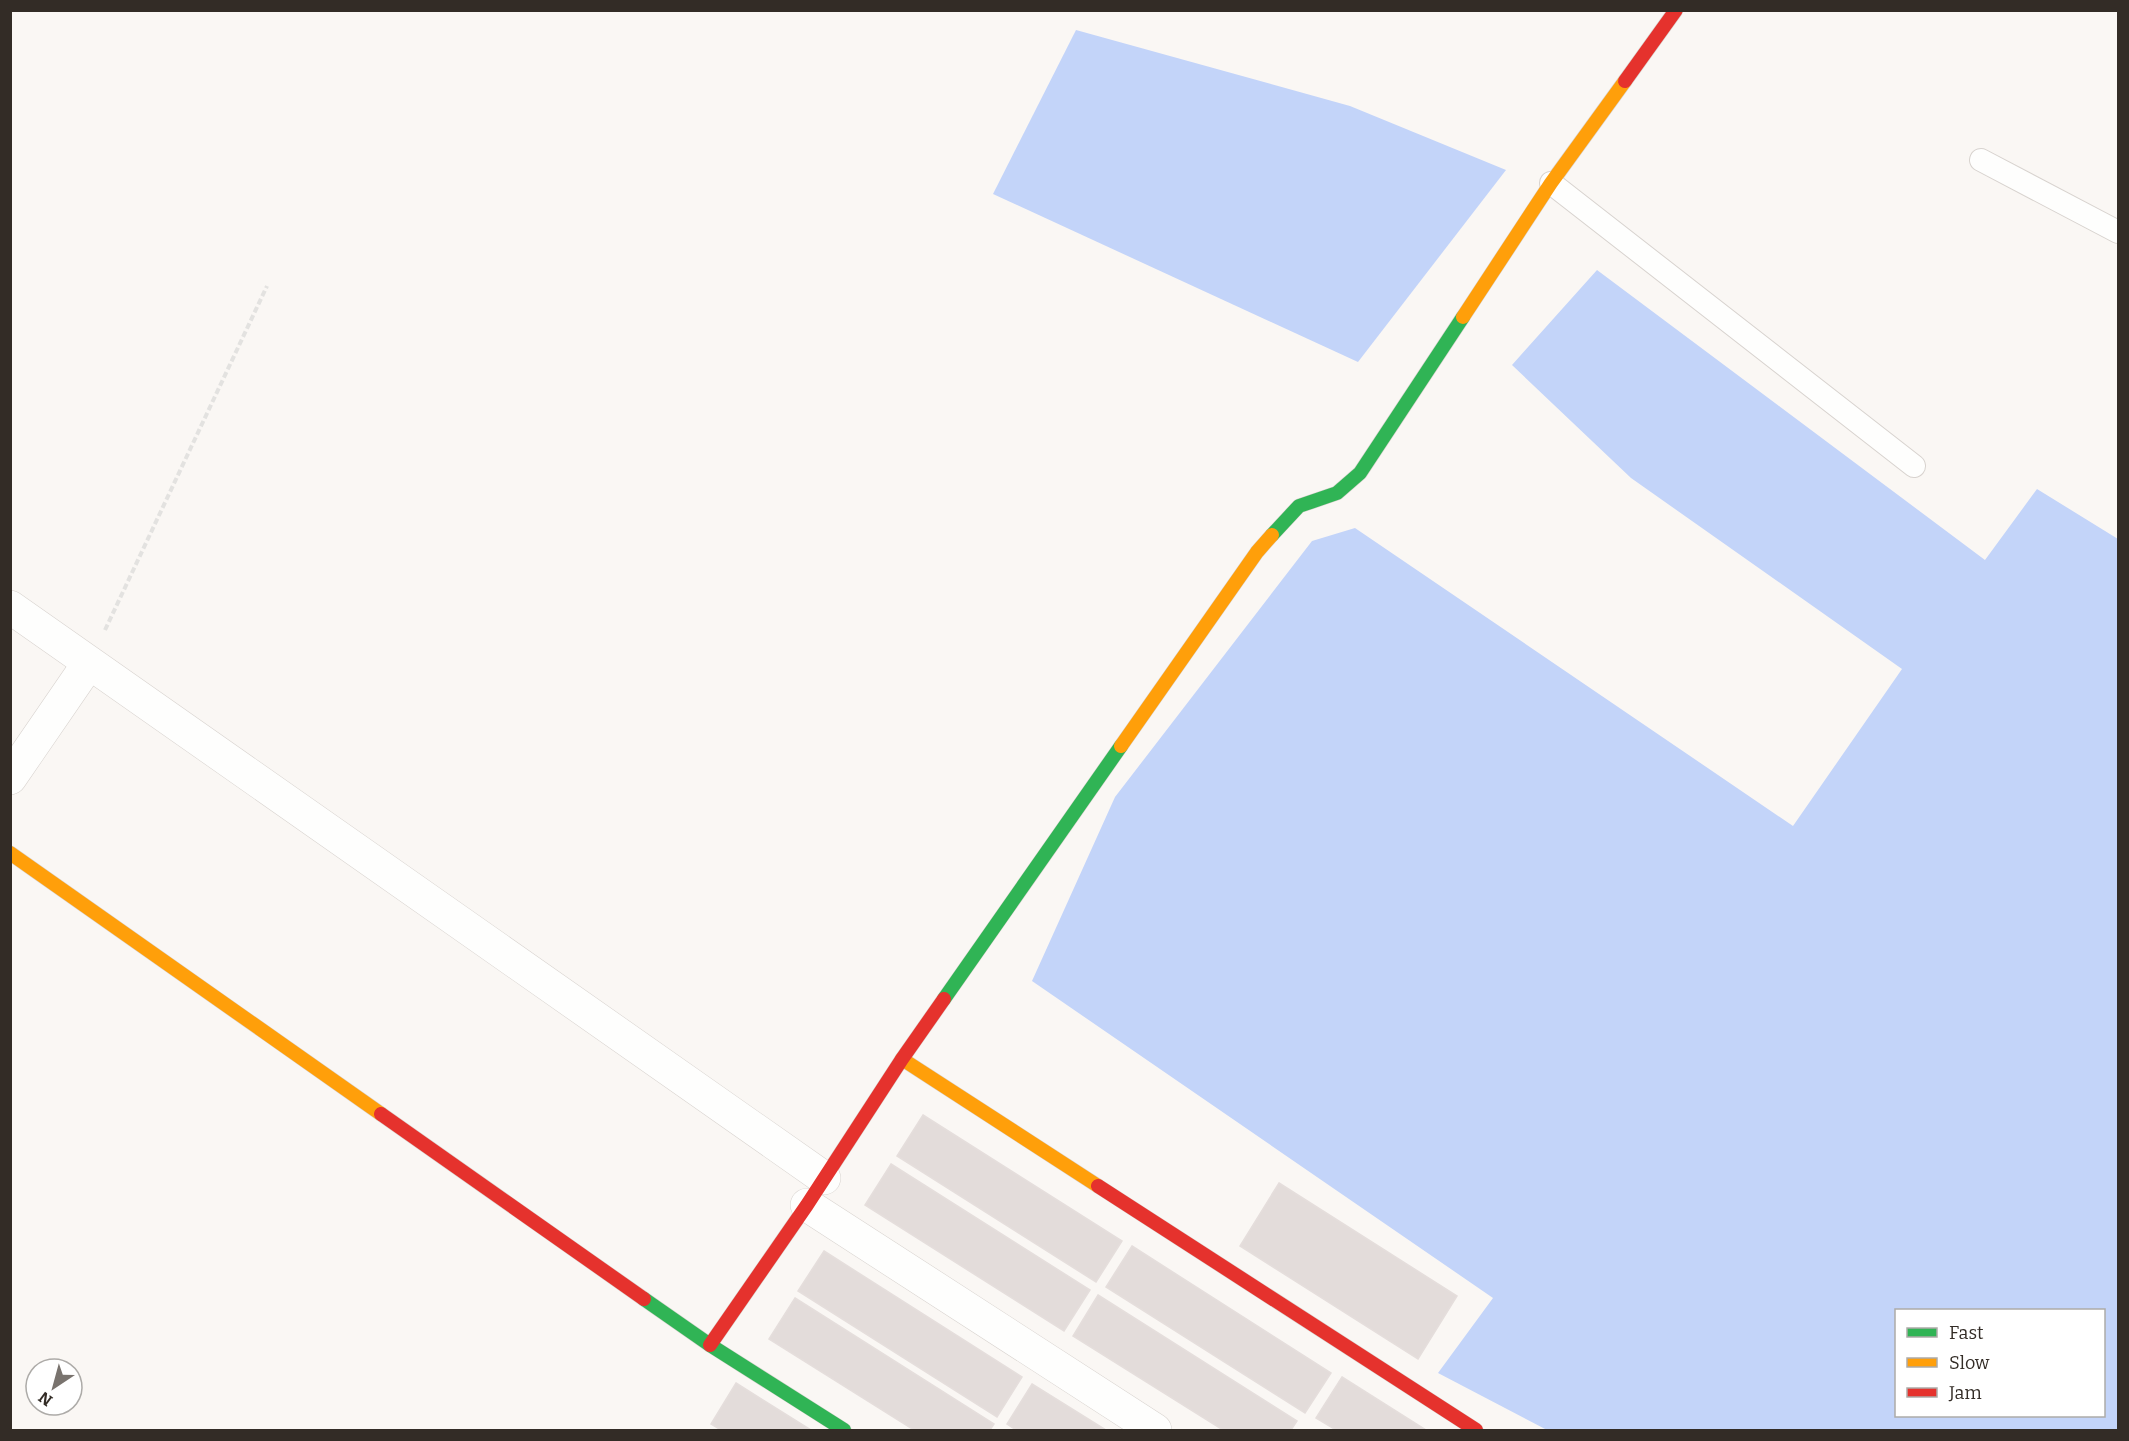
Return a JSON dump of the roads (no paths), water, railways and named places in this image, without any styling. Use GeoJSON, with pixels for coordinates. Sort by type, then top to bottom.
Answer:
{"type":"FeatureCollection","features":[{"type":"Feature","properties":{"kind":"street"},"geometry":{"type":"LineString","coordinates":[[710,1345],[815,1192],[902,1059],[1257,552],[1299,506],[1337,493],[1360,473],[1551,183],[1676,10]]}},
{"type":"Feature","properties":{"kind":"street"},"geometry":{"type":"LineString","coordinates":[[10,607],[815,1192],[1155,1431]]}},
{"type":"Feature","properties":{"kind":"street"},"geometry":{"type":"LineString","coordinates":[[10,778],[89,663]]}},
{"type":"Feature","properties":{"kind":"street"},"geometry":{"type":"LineString","coordinates":[[10,853],[710,1345],[844,1431]]}},
{"type":"Feature","properties":{"kind":"street"},"geometry":{"type":"LineString","coordinates":[[902,1059],[1476,1431]]}},
{"type":"Feature","properties":{"kind":"lane"},"geometry":{"type":"LineString","coordinates":[[1981,160],[2118,232]]}},
{"type":"Feature","properties":{"kind":"lane"},"geometry":{"type":"LineString","coordinates":[[1551,183],[1914,466]]}},
{"type":"Feature","properties":{"kind":"water"},"geometry":{"type":"Polygon","coordinates":[[[1076,30],[1350,106],[1506,170],[1358,362],[993,194],[1076,30]]]}},
{"type":"Feature","properties":{"kind":"water"},"geometry":{"type":"Polygon","coordinates":[[[1597,270],[1985,560],[2037,489],[2118,539],[2118,1430],[1547,1430],[1438,1373],[1493,1298],[1032,981],[1115,797],[1312,541],[1355,528],[1793,826],[1902,669],[1631,478],[1512,365],[1597,270]]]}}]}
